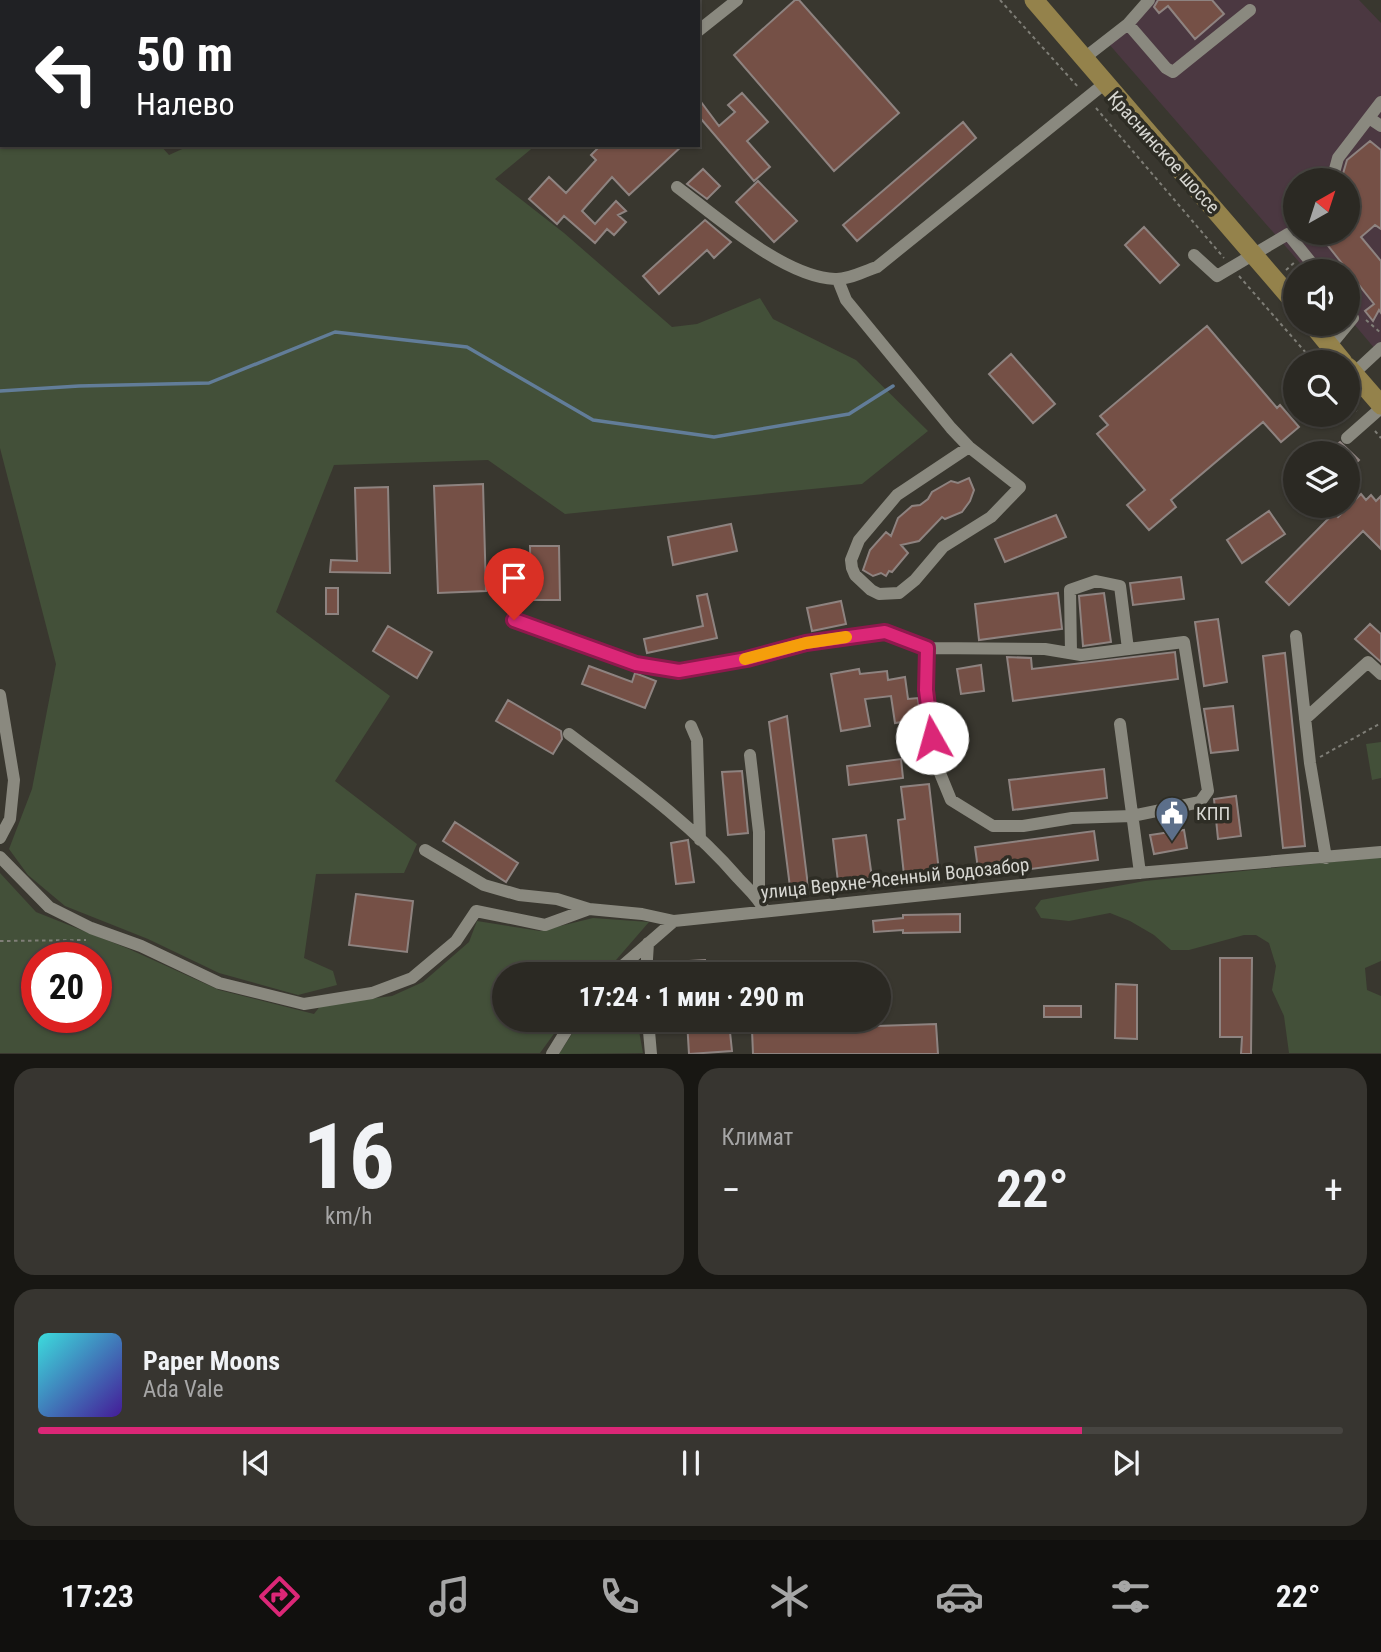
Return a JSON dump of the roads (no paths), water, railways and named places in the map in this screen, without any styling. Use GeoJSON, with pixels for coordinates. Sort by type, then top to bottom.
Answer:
{"type":"FeatureCollection","features":[{"type":"Feature","properties":{"kind":"main road","name":"Краснинское шоссе"},"geometry":{"type":"LineString","coordinates":[[1034,0],[1283,289]]}},
{"type":"Feature","properties":{"kind":"main road"},"geometry":{"type":"LineString","coordinates":[[1321,336],[1332,350]]}},
{"type":"Feature","properties":{"kind":"main road"},"geometry":{"type":"LineString","coordinates":[[1360,382],[1381,407]]}},
{"type":"Feature","properties":{"kind":"street"},"geometry":{"type":"LineString","coordinates":[[700,29],[737,0]]}},
{"type":"Feature","properties":{"kind":"street"},"geometry":{"type":"LineString","coordinates":[[1083,59],[1128,24],[1149,0]]}},
{"type":"Feature","properties":{"kind":"street"},"geometry":{"type":"LineString","coordinates":[[1128,24],[1166,68],[1173,72],[1250,10]]}},
{"type":"Feature","properties":{"kind":"street"},"geometry":{"type":"LineString","coordinates":[[677,187],[761,249],[812,276],[838,280],[877,267],[1104,84]]}},
{"type":"Feature","properties":{"kind":"street"},"geometry":{"type":"LineString","coordinates":[[1335,168],[1338,158],[1381,102]]}},
{"type":"Feature","properties":{"kind":"street"},"geometry":{"type":"LineString","coordinates":[[1369,118],[1381,126]]}},
{"type":"Feature","properties":{"kind":"street"},"geometry":{"type":"LineString","coordinates":[[1194,255],[1217,276],[1283,236]]}},
{"type":"Feature","properties":{"kind":"street"},"geometry":{"type":"LineString","coordinates":[[838,280],[846,300],[969,447],[1020,487],[991,517],[943,547],[915,580],[899,593],[879,594],[871,590],[855,575],[852,568],[851,560],[859,540],[897,495],[969,447]]}},
{"type":"Feature","properties":{"kind":"street"},"geometry":{"type":"LineString","coordinates":[[1329,346],[1338,336]]}},
{"type":"Feature","properties":{"kind":"street"},"geometry":{"type":"LineString","coordinates":[[1360,361],[1381,348]]}},
{"type":"Feature","properties":{"kind":"street"},"geometry":{"type":"LineString","coordinates":[[1347,438],[1381,407]]}},
{"type":"Feature","properties":{"kind":"street"},"geometry":{"type":"LineString","coordinates":[[1071,653],[1070,590],[1096,582],[1121,586],[1128,649]]}},
{"type":"Feature","properties":{"kind":"street"},"geometry":{"type":"LineString","coordinates":[[514,620],[636,664],[679,671],[747,659],[806,643],[885,632],[927,648],[1045,649],[1081,655],[1184,642],[1208,791],[1200,802],[1132,816],[1072,818],[1023,826],[993,826],[951,800],[935,761],[926,690],[927,648]]}},
{"type":"Feature","properties":{"kind":"street"},"geometry":{"type":"LineString","coordinates":[[1296,636],[1310,763],[1326,858]]}},
{"type":"Feature","properties":{"kind":"street"},"geometry":{"type":"LineString","coordinates":[[1305,719],[1368,662],[1381,674]]}},
{"type":"Feature","properties":{"kind":"street"},"geometry":{"type":"LineString","coordinates":[[0,695],[14,780],[10,818],[0,838]]}},
{"type":"Feature","properties":{"kind":"street"},"geometry":{"type":"LineString","coordinates":[[1121,724],[1140,873]]}},
{"type":"Feature","properties":{"kind":"street"},"geometry":{"type":"LineString","coordinates":[[691,726],[697,740],[700,840]]}},
{"type":"Feature","properties":{"kind":"street"},"geometry":{"type":"LineString","coordinates":[[569,734],[673,815],[726,862],[759,898],[765,911]]}},
{"type":"Feature","properties":{"kind":"street"},"geometry":{"type":"LineString","coordinates":[[750,755],[758,832],[759,898]]}},
{"type":"Feature","properties":{"kind":"street","name":"улица Верхне-Ясенный Водозабор"},"geometry":{"type":"LineString","coordinates":[[425,850],[484,885],[520,895],[557,899],[589,909],[642,914],[674,922],[1140,873],[1381,852]]}},
{"type":"Feature","properties":{"kind":"street"},"geometry":{"type":"LineString","coordinates":[[0,857],[50,906],[83,924],[141,946],[219,983],[304,1004],[372,993],[412,978],[456,941],[476,911],[545,925],[589,909]]}},
{"type":"Feature","properties":{"kind":"street"},"geometry":{"type":"LineString","coordinates":[[627,962],[674,922]]}},
{"type":"Feature","properties":{"kind":"street"},"geometry":{"type":"LineString","coordinates":[[647,962],[648,943]]}},
{"type":"Feature","properties":{"kind":"street"},"geometry":{"type":"LineString","coordinates":[[552,1054],[566,1032]]}},
{"type":"Feature","properties":{"kind":"street"},"geometry":{"type":"LineString","coordinates":[[649,1032],[650,1054]]}},
{"type":"Feature","properties":{"kind":"waterway"},"geometry":{"type":"LineString","coordinates":[[0,391],[209,383],[335,332],[467,347],[593,420],[714,437],[849,414],[893,386]]}},
{"type":"Feature","properties":{"kind":"place","name":"КПП"},"geometry":{"type":"Point","coordinates":[1172,843]}}]}
